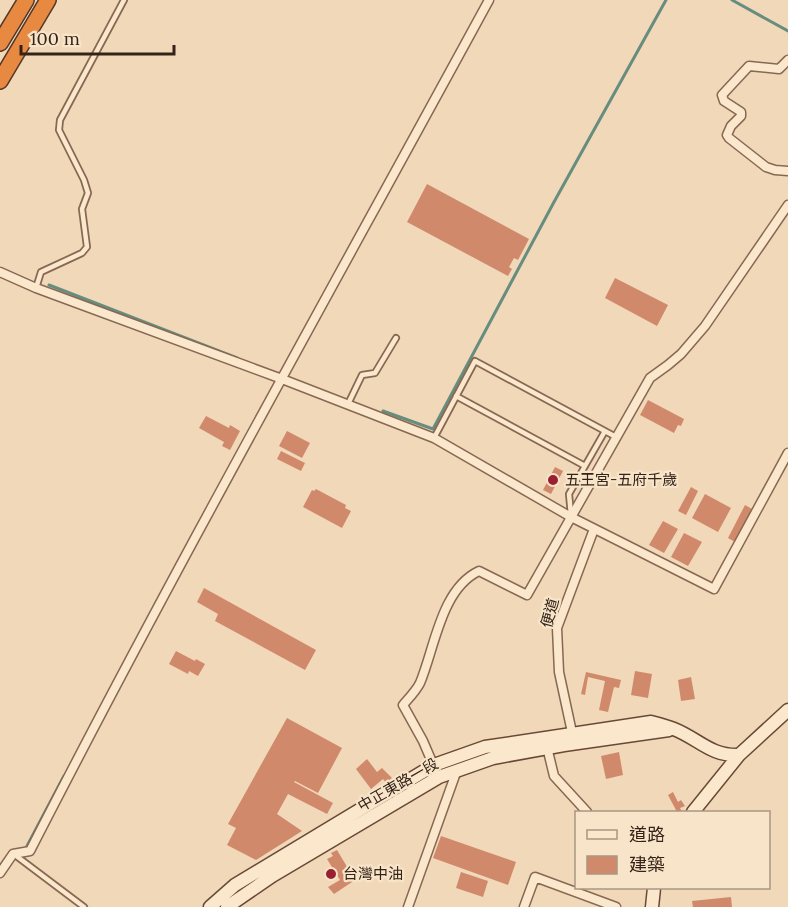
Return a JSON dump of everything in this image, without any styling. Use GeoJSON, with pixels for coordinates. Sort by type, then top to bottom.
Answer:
{"type":"FeatureCollection","features":[{"type":"Feature","properties":{"kind":"highway"},"geometry":{"type":"LineString","coordinates":[[0,43],[26,0]]}},
{"type":"Feature","properties":{"kind":"highway"},"geometry":{"type":"LineString","coordinates":[[0,81],[48,0]]}},
{"type":"Feature","properties":{"kind":"main road"},"geometry":{"type":"LineString","coordinates":[[695,811],[739,755],[788,710]]}},
{"type":"Feature","properties":{"kind":"main road","name":"中正東路一段"},"geometry":{"type":"LineString","coordinates":[[227,907],[272,876],[439,777],[455,764],[485,747],[546,743],[651,722],[675,729]]}},
{"type":"Feature","properties":{"kind":"main road","name":"中正東路一段"},"geometry":{"type":"LineString","coordinates":[[574,738],[675,729]]}},
{"type":"Feature","properties":{"kind":"main road"},"geometry":{"type":"LineString","coordinates":[[675,729],[713,751],[726,755],[739,755]]}},
{"type":"Feature","properties":{"kind":"main road","name":"中正東路一段"},"geometry":{"type":"LineString","coordinates":[[210,907],[235,885],[434,765],[455,764]]}},
{"type":"Feature","properties":{"kind":"main road"},"geometry":{"type":"LineString","coordinates":[[651,907],[654,889]]}},
{"type":"Feature","properties":{"kind":"street"},"geometry":{"type":"LineString","coordinates":[[0,873],[13,854],[30,851],[85,744],[489,0]]}},
{"type":"Feature","properties":{"kind":"street"},"geometry":{"type":"LineString","coordinates":[[788,60],[779,69],[749,66],[722,95],[724,101],[741,112],[741,116],[731,126],[727,135],[729,138],[766,167],[788,171]]}},
{"type":"Feature","properties":{"kind":"street"},"geometry":{"type":"LineString","coordinates":[[439,777],[403,705],[419,685],[437,630],[452,596],[470,575],[479,571],[527,595],[650,378],[681,354],[705,326],[788,205]]}},
{"type":"Feature","properties":{"kind":"street"},"geometry":{"type":"LineString","coordinates":[[0,272],[36,288],[434,438],[571,517],[714,589],[788,453]]}},
{"type":"Feature","properties":{"kind":"street","name":"便道"},"geometry":{"type":"LineString","coordinates":[[574,738],[560,672],[557,628],[594,529]]}},
{"type":"Feature","properties":{"kind":"street"},"geometry":{"type":"LineString","coordinates":[[546,743],[554,776],[586,811]]}},
{"type":"Feature","properties":{"kind":"street"},"geometry":{"type":"LineString","coordinates":[[408,907],[455,764]]}},
{"type":"Feature","properties":{"kind":"street"},"geometry":{"type":"LineString","coordinates":[[525,907],[535,877],[616,907]]}},
{"type":"Feature","properties":{"kind":"lane"},"geometry":{"type":"LineString","coordinates":[[36,288],[41,272],[82,253],[87,247],[82,209],[88,193],[84,180],[58,130],[60,120],[124,0]]}},
{"type":"Feature","properties":{"kind":"lane"},"geometry":{"type":"LineString","coordinates":[[348,404],[362,375],[375,373],[396,338]]}},
{"type":"Feature","properties":{"kind":"lane"},"geometry":{"type":"LineString","coordinates":[[434,438],[475,361],[616,437]]}},
{"type":"Feature","properties":{"kind":"lane"},"geometry":{"type":"LineString","coordinates":[[456,396],[585,466]]}},
{"type":"Feature","properties":{"kind":"lane"},"geometry":{"type":"LineString","coordinates":[[571,517],[569,494],[605,431]]}},
{"type":"Feature","properties":{"kind":"lane"},"geometry":{"type":"LineString","coordinates":[[13,854],[84,907]]}},
{"type":"Feature","properties":{"kind":"building"},"geometry":{"type":"Polygon","coordinates":[[[427,184],[529,239],[518,260],[514,258],[509,267],[512,269],[508,276],[407,222],[427,184]]]}},
{"type":"Feature","properties":{"kind":"building"},"geometry":{"type":"Polygon","coordinates":[[[615,278],[668,305],[657,326],[605,298],[615,278]]]}},
{"type":"Feature","properties":{"kind":"building"},"geometry":{"type":"Polygon","coordinates":[[[648,400],[684,419],[674,433],[640,415],[648,400]]]}},
{"type":"Feature","properties":{"kind":"building"},"geometry":{"type":"Polygon","coordinates":[[[206,416],[240,431],[230,450],[222,446],[224,442],[199,428],[206,416]]]}},
{"type":"Feature","properties":{"kind":"building"},"geometry":{"type":"Polygon","coordinates":[[[287,431],[310,443],[302,458],[279,446],[287,431]]]}},
{"type":"Feature","properties":{"kind":"building"},"geometry":{"type":"Polygon","coordinates":[[[281,451],[305,463],[301,471],[277,459],[281,451]]]}},
{"type":"Feature","properties":{"kind":"building","name":"五王宮-五府千歲"},"geometry":{"type":"Polygon","coordinates":[[[555,467],[563,471],[551,494],[543,490],[555,467]]]}},
{"type":"Feature","properties":{"kind":"building"},"geometry":{"type":"Polygon","coordinates":[[[691,487],[698,491],[686,515],[678,511],[691,487]]]}},
{"type":"Feature","properties":{"kind":"building"},"geometry":{"type":"Polygon","coordinates":[[[316,489],[346,505],[345,508],[351,511],[342,528],[303,507],[312,490],[316,489]]]}},
{"type":"Feature","properties":{"kind":"building"},"geometry":{"type":"Polygon","coordinates":[[[705,494],[731,508],[718,532],[692,518],[705,494]]]}},
{"type":"Feature","properties":{"kind":"building"},"geometry":{"type":"Polygon","coordinates":[[[745,505],[752,509],[735,542],[728,538],[745,505]]]}},
{"type":"Feature","properties":{"kind":"building"},"geometry":{"type":"Polygon","coordinates":[[[663,521],[678,529],[664,553],[649,545],[663,521]]]}},
{"type":"Feature","properties":{"kind":"building"},"geometry":{"type":"Polygon","coordinates":[[[684,533],[702,542],[688,566],[671,557],[684,533]]]}},
{"type":"Feature","properties":{"kind":"building"},"geometry":{"type":"Polygon","coordinates":[[[204,588],[316,650],[305,670],[215,621],[218,614],[197,602],[204,588]]]}},
{"type":"Feature","properties":{"kind":"building"},"geometry":{"type":"Polygon","coordinates":[[[176,651],[205,664],[198,676],[189,671],[188,674],[169,664],[176,651]]]}},
{"type":"Feature","properties":{"kind":"building"},"geometry":{"type":"Polygon","coordinates":[[[635,671],[652,674],[648,698],[631,695],[635,671]]]}},
{"type":"Feature","properties":{"kind":"building"},"geometry":{"type":"Polygon","coordinates":[[[586,672],[621,680],[619,688],[614,687],[608,712],[599,710],[605,681],[588,677],[585,695],[581,694],[586,672]]]}},
{"type":"Feature","properties":{"kind":"building"},"geometry":{"type":"Polygon","coordinates":[[[691,677],[695,699],[681,701],[678,680],[691,677]]]}},
{"type":"Feature","properties":{"kind":"building"},"geometry":{"type":"Polygon","coordinates":[[[287,718],[342,748],[318,793],[294,782],[333,803],[327,814],[288,794],[277,814],[302,831],[256,860],[227,845],[236,828],[228,824],[287,718]]]}},
{"type":"Feature","properties":{"kind":"building"},"geometry":{"type":"Polygon","coordinates":[[[619,752],[623,775],[606,779],[601,756],[619,752]]]}},
{"type":"Feature","properties":{"kind":"building"},"geometry":{"type":"Polygon","coordinates":[[[367,759],[377,772],[382,768],[392,778],[386,783],[383,779],[371,789],[356,769],[367,759]]]}},
{"type":"Feature","properties":{"kind":"building"},"geometry":{"type":"Polygon","coordinates":[[[673,792],[678,802],[681,800],[685,806],[680,808],[682,811],[676,811],[668,795],[673,792]]]}},
{"type":"Feature","properties":{"kind":"building"},"geometry":{"type":"Polygon","coordinates":[[[441,836],[516,862],[508,885],[433,858],[441,836]]]}},
{"type":"Feature","properties":{"kind":"building"},"geometry":{"type":"Polygon","coordinates":[[[337,850],[355,880],[334,894],[328,887],[340,880],[327,859],[337,850]]]}},
{"type":"Feature","properties":{"kind":"building"},"geometry":{"type":"Polygon","coordinates":[[[461,872],[488,881],[483,897],[456,888],[461,872]]]}},
{"type":"Feature","properties":{"kind":"building"},"geometry":{"type":"Polygon","coordinates":[[[731,897],[732,907],[693,907],[692,901],[731,897]]]}},
{"type":"Feature","properties":{"kind":"waterway"},"geometry":{"type":"LineString","coordinates":[[383,411],[433,429],[554,202],[666,0]]}},
{"type":"Feature","properties":{"kind":"waterway"},"geometry":{"type":"LineString","coordinates":[[732,0],[788,31]]}},
{"type":"Feature","properties":{"kind":"waterway"},"geometry":{"type":"LineString","coordinates":[[49,285],[237,358]]}},
{"type":"Feature","properties":{"kind":"waterway"},"geometry":{"type":"LineString","coordinates":[[27,846],[64,776]]}},
{"type":"Feature","properties":{"kind":"place","name":"五王宮-五府千歲"},"geometry":{"type":"Point","coordinates":[553,480]}},
{"type":"Feature","properties":{"kind":"place","name":"台灣中油"},"geometry":{"type":"Point","coordinates":[331,874]}}]}
